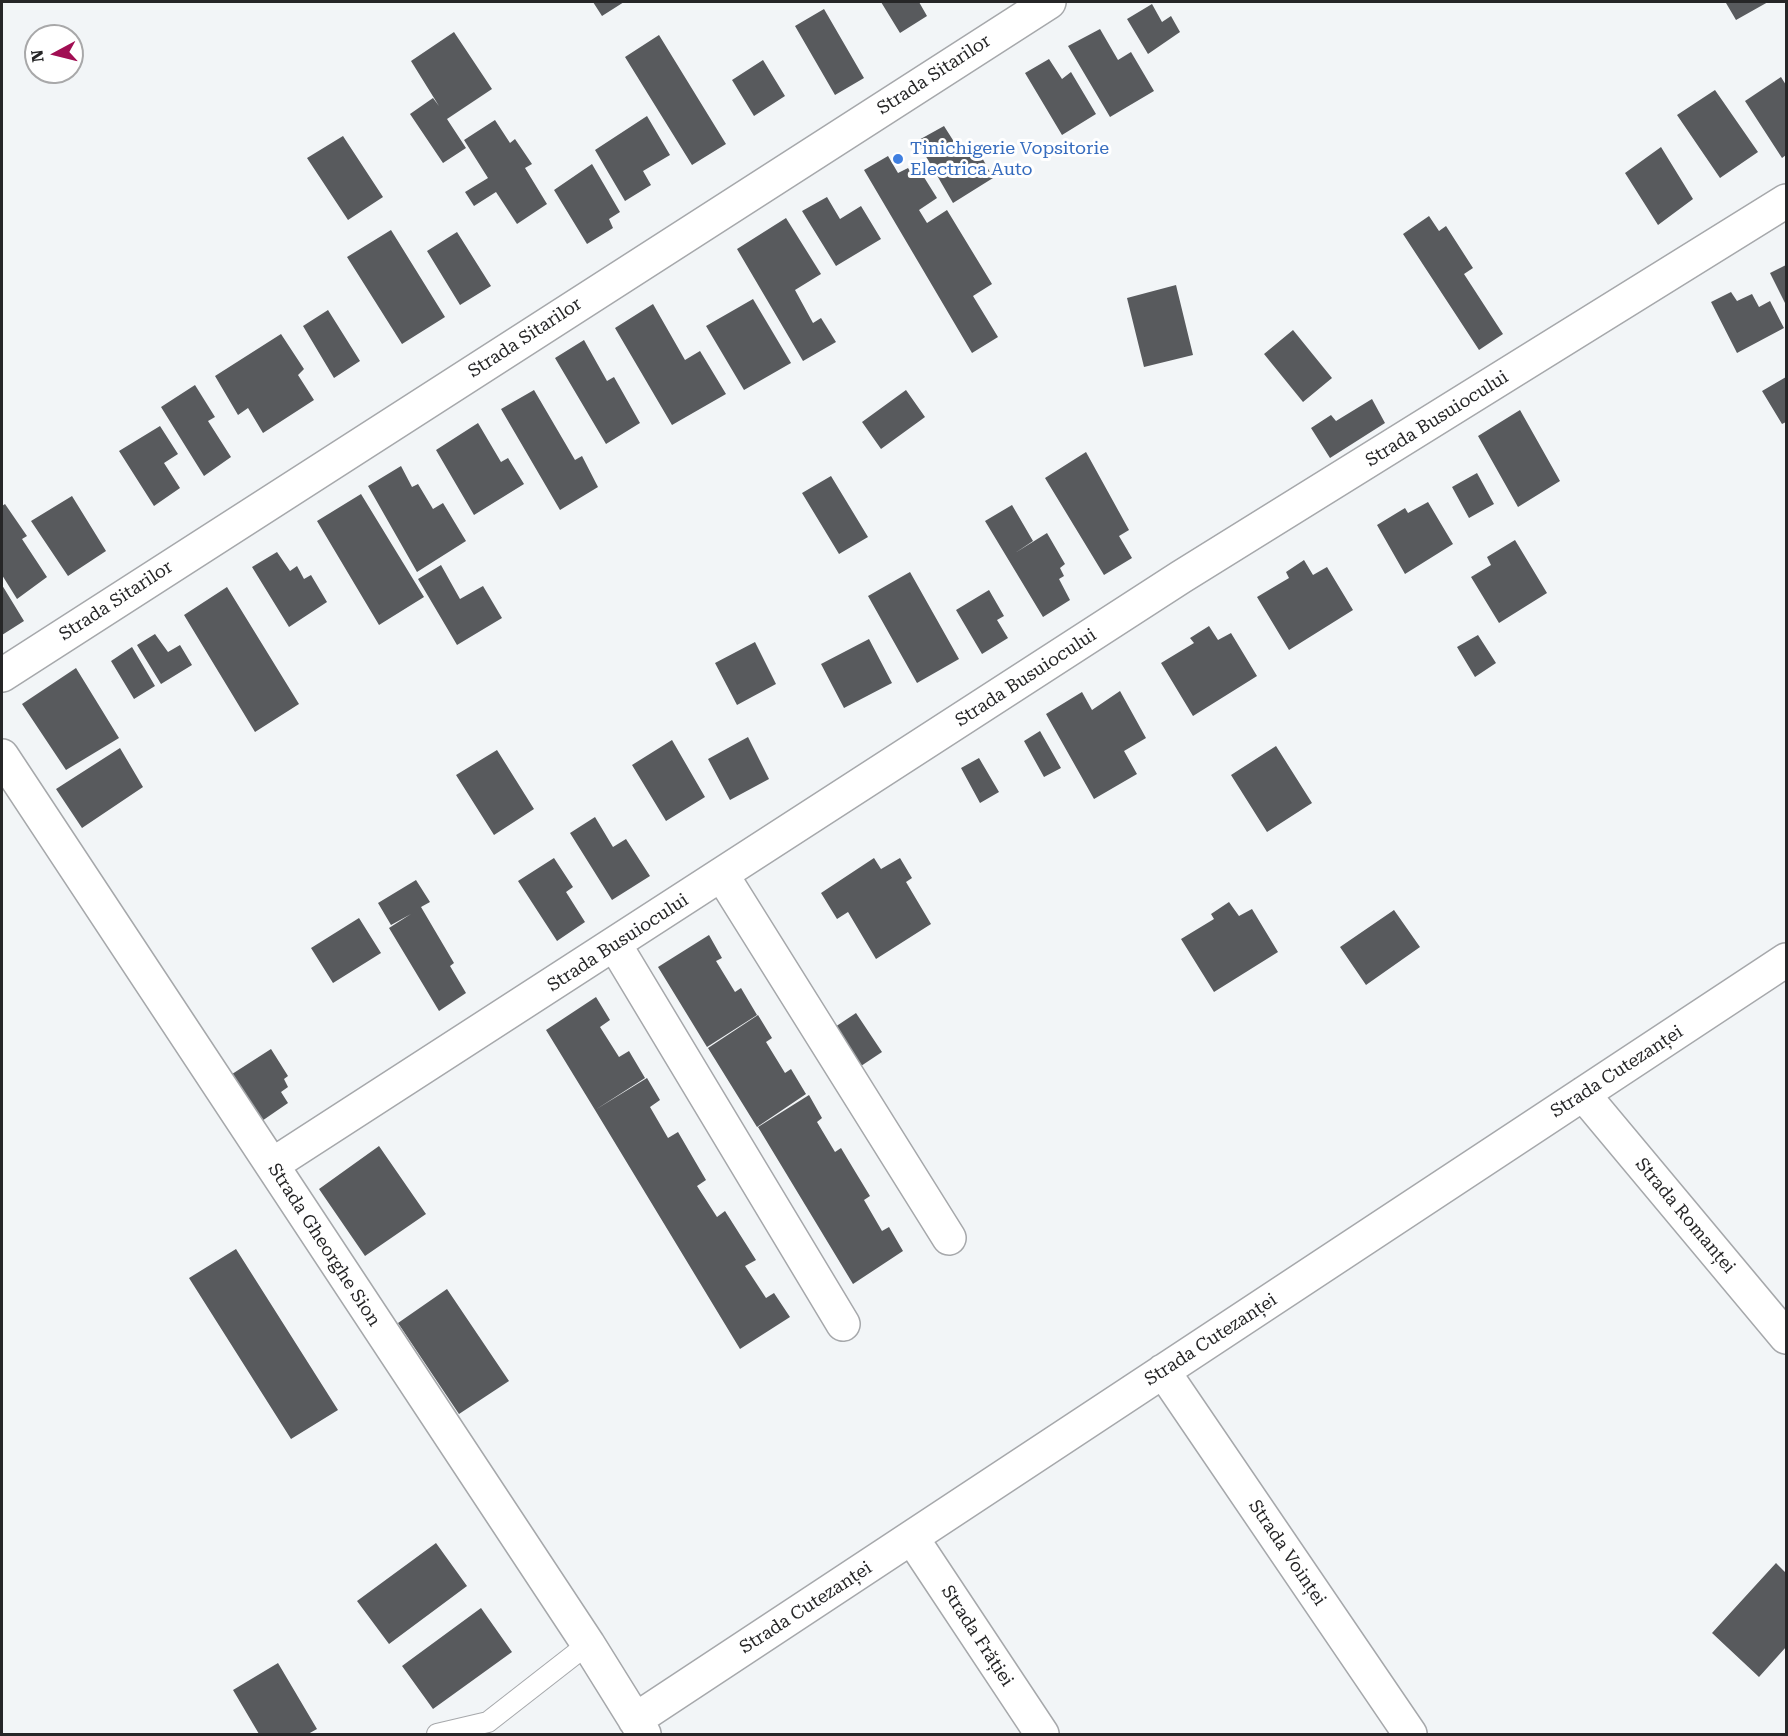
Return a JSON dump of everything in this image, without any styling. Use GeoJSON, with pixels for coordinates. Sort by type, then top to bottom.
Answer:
{"type":"FeatureCollection","features":[{"type":"Feature","properties":{"kind":"street","name":"Strada Sitarilor"},"geometry":{"type":"LineString","coordinates":[[2,675],[1049,2]]}},
{"type":"Feature","properties":{"kind":"street","name":"Strada Busuiocului"},"geometry":{"type":"LineString","coordinates":[[272,1165],[1181,577],[1786,201]]}},
{"type":"Feature","properties":{"kind":"street","name":"Strada Gheorghe Sion"},"geometry":{"type":"LineString","coordinates":[[2,756],[588,1644],[640,1727]]}},
{"type":"Feature","properties":{"kind":"street"},"geometry":{"type":"LineString","coordinates":[[722,875],[949,1238]]}},
{"type":"Feature","properties":{"kind":"street"},"geometry":{"type":"LineString","coordinates":[[615,945],[843,1324]]}},
{"type":"Feature","properties":{"kind":"street","name":"Strada Cutezanței"},"geometry":{"type":"LineString","coordinates":[[640,1727],[912,1538],[1786,960]]}},
{"type":"Feature","properties":{"kind":"street","name":"Strada Romanței"},"geometry":{"type":"LineString","coordinates":[[1583,1094],[1786,1337]]}},
{"type":"Feature","properties":{"kind":"street","name":"Strada Voinței"},"geometry":{"type":"LineString","coordinates":[[1163,1371],[1410,1734]]}},
{"type":"Feature","properties":{"kind":"street","name":"Strada Frăției"},"geometry":{"type":"LineString","coordinates":[[912,1538],[1042,1734]]}},
{"type":"Feature","properties":{"kind":"lane"},"geometry":{"type":"LineString","coordinates":[[437,1734],[488,1722],[588,1644]]}},
{"type":"Feature","properties":{"kind":"building"},"geometry":{"type":"Polygon","coordinates":[[[593,2],[624,2],[602,16],[593,2]]]}},
{"type":"Feature","properties":{"kind":"building"},"geometry":{"type":"Polygon","coordinates":[[[881,2],[919,2],[927,16],[900,33],[881,2]]]}},
{"type":"Feature","properties":{"kind":"building"},"geometry":{"type":"Polygon","coordinates":[[[1768,2],[1736,20],[1726,3],[1768,2]]]}},
{"type":"Feature","properties":{"kind":"building"},"geometry":{"type":"Polygon","coordinates":[[[1152,4],[1162,22],[1171,16],[1180,32],[1148,54],[1127,19],[1152,4]]]}},
{"type":"Feature","properties":{"kind":"building"},"geometry":{"type":"Polygon","coordinates":[[[824,9],[864,78],[835,95],[795,26],[824,9]]]}},
{"type":"Feature","properties":{"kind":"building"},"geometry":{"type":"Polygon","coordinates":[[[1100,29],[1118,60],[1131,52],[1154,91],[1110,117],[1068,46],[1100,29]]]}},
{"type":"Feature","properties":{"kind":"building"},"geometry":{"type":"Polygon","coordinates":[[[454,32],[492,89],[447,119],[466,148],[443,163],[410,114],[433,98],[439,106],[411,61],[454,32]]]}},
{"type":"Feature","properties":{"kind":"building"},"geometry":{"type":"Polygon","coordinates":[[[659,35],[726,144],[692,165],[625,57],[659,35]]]}},
{"type":"Feature","properties":{"kind":"building"},"geometry":{"type":"Polygon","coordinates":[[[1049,59],[1062,79],[1071,72],[1096,114],[1062,135],[1025,73],[1049,59]]]}},
{"type":"Feature","properties":{"kind":"building"},"geometry":{"type":"Polygon","coordinates":[[[763,60],[785,96],[754,116],[732,80],[763,60]]]}},
{"type":"Feature","properties":{"kind":"building"},"geometry":{"type":"Polygon","coordinates":[[[1781,77],[1786,85],[1786,155],[1782,158],[1745,101],[1781,77]]]}},
{"type":"Feature","properties":{"kind":"building"},"geometry":{"type":"Polygon","coordinates":[[[1715,90],[1758,152],[1720,178],[1677,115],[1715,90]]]}},
{"type":"Feature","properties":{"kind":"building"},"geometry":{"type":"Polygon","coordinates":[[[647,116],[670,155],[643,171],[651,185],[625,201],[595,150],[647,116]]]}},
{"type":"Feature","properties":{"kind":"building"},"geometry":{"type":"Polygon","coordinates":[[[495,120],[510,143],[515,139],[532,164],[525,168],[547,204],[517,224],[496,192],[474,206],[465,192],[488,178],[464,140],[495,120]]]}},
{"type":"Feature","properties":{"kind":"building"},"geometry":{"type":"Polygon","coordinates":[[[944,126],[958,148],[965,143],[972,153],[978,150],[993,178],[953,203],[917,141],[944,126]]]}},
{"type":"Feature","properties":{"kind":"building"},"geometry":{"type":"Polygon","coordinates":[[[343,136],[383,197],[348,220],[307,158],[343,136]]]}},
{"type":"Feature","properties":{"kind":"building"},"geometry":{"type":"Polygon","coordinates":[[[1661,147],[1693,199],[1658,225],[1625,173],[1661,147]]]}},
{"type":"Feature","properties":{"kind":"building"},"geometry":{"type":"Polygon","coordinates":[[[888,156],[898,173],[908,168],[914,178],[922,174],[937,198],[919,210],[927,223],[947,210],[992,284],[973,296],[998,337],[972,353],[864,170],[888,156]]]}},
{"type":"Feature","properties":{"kind":"building"},"geometry":{"type":"Polygon","coordinates":[[[592,164],[620,212],[609,219],[613,228],[587,244],[554,190],[592,164]]]}},
{"type":"Feature","properties":{"kind":"building"},"geometry":{"type":"Polygon","coordinates":[[[827,197],[840,219],[861,206],[881,239],[836,266],[802,211],[827,197]]]}},
{"type":"Feature","properties":{"kind":"building"},"geometry":{"type":"Polygon","coordinates":[[[1429,216],[1439,231],[1446,226],[1473,268],[1464,274],[1503,334],[1479,350],[1403,234],[1429,216]]]}},
{"type":"Feature","properties":{"kind":"building"},"geometry":{"type":"Polygon","coordinates":[[[786,218],[821,274],[795,290],[813,323],[821,318],[836,342],[803,361],[737,249],[786,218]]]}},
{"type":"Feature","properties":{"kind":"building"},"geometry":{"type":"Polygon","coordinates":[[[391,230],[445,317],[402,344],[347,257],[391,230]]]}},
{"type":"Feature","properties":{"kind":"building"},"geometry":{"type":"Polygon","coordinates":[[[457,232],[491,286],[460,305],[427,251],[457,232]]]}},
{"type":"Feature","properties":{"kind":"building"},"geometry":{"type":"Polygon","coordinates":[[[1786,265],[1786,305],[1770,273],[1786,265]]]}},
{"type":"Feature","properties":{"kind":"building"},"geometry":{"type":"Polygon","coordinates":[[[1176,285],[1193,355],[1144,367],[1127,298],[1176,285]]]}},
{"type":"Feature","properties":{"kind":"building"},"geometry":{"type":"Polygon","coordinates":[[[1731,292],[1737,301],[1752,294],[1759,307],[1770,301],[1784,328],[1737,353],[1711,302],[1731,292]]]}},
{"type":"Feature","properties":{"kind":"building"},"geometry":{"type":"Polygon","coordinates":[[[753,299],[791,363],[744,390],[706,326],[753,299]]]}},
{"type":"Feature","properties":{"kind":"building"},"geometry":{"type":"Polygon","coordinates":[[[653,304],[685,360],[700,351],[726,394],[672,425],[615,328],[653,304]]]}},
{"type":"Feature","properties":{"kind":"building"},"geometry":{"type":"Polygon","coordinates":[[[328,310],[360,361],[334,378],[303,326],[328,310]]]}},
{"type":"Feature","properties":{"kind":"building"},"geometry":{"type":"Polygon","coordinates":[[[1293,330],[1332,378],[1303,402],[1264,354],[1293,330]]]}},
{"type":"Feature","properties":{"kind":"building"},"geometry":{"type":"Polygon","coordinates":[[[281,334],[304,369],[298,375],[314,400],[263,433],[248,408],[238,415],[215,376],[281,334]]]}},
{"type":"Feature","properties":{"kind":"building"},"geometry":{"type":"Polygon","coordinates":[[[584,340],[607,381],[614,377],[640,423],[606,444],[555,358],[584,340]]]}},
{"type":"Feature","properties":{"kind":"building"},"geometry":{"type":"Polygon","coordinates":[[[1786,377],[1786,422],[1782,424],[1762,391],[1786,377]]]}},
{"type":"Feature","properties":{"kind":"building"},"geometry":{"type":"Polygon","coordinates":[[[195,385],[215,417],[208,421],[231,457],[204,476],[161,407],[195,385]]]}},
{"type":"Feature","properties":{"kind":"building"},"geometry":{"type":"Polygon","coordinates":[[[534,390],[575,460],[582,456],[598,487],[560,510],[501,409],[534,390]]]}},
{"type":"Feature","properties":{"kind":"building"},"geometry":{"type":"Polygon","coordinates":[[[906,390],[925,417],[881,449],[862,422],[906,390]]]}},
{"type":"Feature","properties":{"kind":"building"},"geometry":{"type":"Polygon","coordinates":[[[1372,399],[1385,423],[1330,458],[1311,428],[1331,415],[1336,421],[1372,399]]]}},
{"type":"Feature","properties":{"kind":"building"},"geometry":{"type":"Polygon","coordinates":[[[1520,410],[1560,481],[1518,507],[1478,436],[1520,410]]]}},
{"type":"Feature","properties":{"kind":"building"},"geometry":{"type":"Polygon","coordinates":[[[478,423],[501,462],[508,458],[524,484],[474,515],[436,450],[478,423]]]}},
{"type":"Feature","properties":{"kind":"building"},"geometry":{"type":"Polygon","coordinates":[[[160,426],[178,454],[164,463],[180,488],[154,506],[119,451],[160,426]]]}},
{"type":"Feature","properties":{"kind":"building"},"geometry":{"type":"Polygon","coordinates":[[[1086,452],[1129,530],[1119,536],[1132,558],[1104,575],[1045,478],[1086,452]]]}},
{"type":"Feature","properties":{"kind":"building"},"geometry":{"type":"Polygon","coordinates":[[[401,466],[412,487],[418,484],[433,509],[443,503],[466,541],[417,572],[368,486],[401,466]]]}},
{"type":"Feature","properties":{"kind":"building"},"geometry":{"type":"Polygon","coordinates":[[[1477,473],[1494,504],[1469,518],[1452,487],[1477,473]]]}},
{"type":"Feature","properties":{"kind":"building"},"geometry":{"type":"Polygon","coordinates":[[[831,476],[868,537],[839,554],[802,493],[831,476]]]}},
{"type":"Feature","properties":{"kind":"building"},"geometry":{"type":"Polygon","coordinates":[[[361,494],[424,597],[379,625],[317,521],[361,494]]]}},
{"type":"Feature","properties":{"kind":"building"},"geometry":{"type":"Polygon","coordinates":[[[72,496],[106,551],[68,576],[31,521],[72,496]]]}},
{"type":"Feature","properties":{"kind":"building"},"geometry":{"type":"Polygon","coordinates":[[[1428,502],[1453,544],[1405,574],[1377,525],[1405,508],[1408,513],[1428,502]]]}},
{"type":"Feature","properties":{"kind":"building"},"geometry":{"type":"Polygon","coordinates":[[[5,504],[27,536],[22,539],[47,577],[17,599],[2,575],[2,506],[5,504]]]}},
{"type":"Feature","properties":{"kind":"building"},"geometry":{"type":"Polygon","coordinates":[[[1012,505],[1033,541],[1015,553],[1047,533],[1065,564],[1060,568],[1064,576],[1059,579],[1070,600],[1043,617],[985,521],[1012,505]]]}},
{"type":"Feature","properties":{"kind":"building"},"geometry":{"type":"Polygon","coordinates":[[[1515,540],[1547,593],[1499,623],[1471,577],[1491,565],[1487,557],[1515,540]]]}},
{"type":"Feature","properties":{"kind":"building"},"geometry":{"type":"Polygon","coordinates":[[[277,552],[290,571],[297,566],[304,579],[311,575],[327,602],[289,627],[252,567],[277,552]]]}},
{"type":"Feature","properties":{"kind":"building"},"geometry":{"type":"Polygon","coordinates":[[[1304,560],[1313,575],[1327,567],[1353,610],[1289,650],[1257,597],[1289,578],[1286,572],[1304,560]]]}},
{"type":"Feature","properties":{"kind":"building"},"geometry":{"type":"Polygon","coordinates":[[[441,565],[460,599],[483,586],[502,618],[457,645],[418,579],[441,565]]]}},
{"type":"Feature","properties":{"kind":"building"},"geometry":{"type":"Polygon","coordinates":[[[910,572],[959,659],[917,683],[868,596],[910,572]]]}},
{"type":"Feature","properties":{"kind":"building"},"geometry":{"type":"Polygon","coordinates":[[[2,585],[24,621],[2,635],[2,585]]]}},
{"type":"Feature","properties":{"kind":"building"},"geometry":{"type":"Polygon","coordinates":[[[227,587],[299,704],[255,732],[184,615],[227,587]]]}},
{"type":"Feature","properties":{"kind":"building"},"geometry":{"type":"Polygon","coordinates":[[[989,590],[1004,616],[997,620],[1008,638],[982,654],[956,610],[989,590]]]}},
{"type":"Feature","properties":{"kind":"building"},"geometry":{"type":"Polygon","coordinates":[[[1209,626],[1218,640],[1231,633],[1257,676],[1193,716],[1161,663],[1194,643],[1190,638],[1209,626]]]}},
{"type":"Feature","properties":{"kind":"building"},"geometry":{"type":"Polygon","coordinates":[[[155,634],[168,652],[180,645],[192,665],[161,684],[137,645],[155,634]]]}},
{"type":"Feature","properties":{"kind":"building"},"geometry":{"type":"Polygon","coordinates":[[[1478,635],[1496,663],[1475,677],[1457,647],[1478,635]]]}},
{"type":"Feature","properties":{"kind":"building"},"geometry":{"type":"Polygon","coordinates":[[[869,639],[892,683],[844,708],[821,664],[869,639]]]}},
{"type":"Feature","properties":{"kind":"building"},"geometry":{"type":"Polygon","coordinates":[[[755,642],[776,684],[737,705],[715,663],[755,642]]]}},
{"type":"Feature","properties":{"kind":"building"},"geometry":{"type":"Polygon","coordinates":[[[132,647],[155,686],[134,699],[111,661],[132,647]]]}},
{"type":"Feature","properties":{"kind":"building"},"geometry":{"type":"Polygon","coordinates":[[[76,668],[119,738],[66,770],[22,704],[76,668]]]}},
{"type":"Feature","properties":{"kind":"building"},"geometry":{"type":"Polygon","coordinates":[[[1120,691],[1146,738],[1124,751],[1137,774],[1094,799],[1046,714],[1082,692],[1092,710],[1120,691]]]}},
{"type":"Feature","properties":{"kind":"building"},"geometry":{"type":"Polygon","coordinates":[[[1040,731],[1061,768],[1044,777],[1024,741],[1040,731]]]}},
{"type":"Feature","properties":{"kind":"building"},"geometry":{"type":"Polygon","coordinates":[[[748,737],[769,779],[730,800],[708,759],[748,737]]]}},
{"type":"Feature","properties":{"kind":"building"},"geometry":{"type":"Polygon","coordinates":[[[672,740],[705,797],[666,821],[632,765],[672,740]]]}},
{"type":"Feature","properties":{"kind":"building"},"geometry":{"type":"Polygon","coordinates":[[[1276,746],[1312,803],[1267,832],[1231,775],[1276,746]]]}},
{"type":"Feature","properties":{"kind":"building"},"geometry":{"type":"Polygon","coordinates":[[[120,748],[143,787],[82,828],[56,789],[120,748]]]}},
{"type":"Feature","properties":{"kind":"building"},"geometry":{"type":"Polygon","coordinates":[[[497,750],[534,809],[494,835],[456,775],[497,750]]]}},
{"type":"Feature","properties":{"kind":"building"},"geometry":{"type":"Polygon","coordinates":[[[979,758],[999,792],[980,803],[961,768],[979,758]]]}},
{"type":"Feature","properties":{"kind":"building"},"geometry":{"type":"Polygon","coordinates":[[[595,817],[613,847],[626,839],[650,876],[612,900],[570,833],[595,817]]]}},
{"type":"Feature","properties":{"kind":"building"},"geometry":{"type":"Polygon","coordinates":[[[554,858],[573,887],[566,892],[585,922],[557,941],[518,881],[554,858]]]}},
{"type":"Feature","properties":{"kind":"building"},"geometry":{"type":"Polygon","coordinates":[[[874,858],[881,869],[900,858],[912,878],[906,882],[931,924],[876,959],[848,912],[837,919],[821,893],[874,858]]]}},
{"type":"Feature","properties":{"kind":"building"},"geometry":{"type":"Polygon","coordinates":[[[416,880],[430,902],[421,907],[454,963],[450,966],[466,993],[439,1011],[389,928],[411,914],[391,925],[378,903],[416,880]]]}},
{"type":"Feature","properties":{"kind":"building"},"geometry":{"type":"Polygon","coordinates":[[[1229,902],[1239,916],[1252,909],[1278,952],[1214,992],[1181,939],[1214,919],[1211,914],[1229,902]]]}},
{"type":"Feature","properties":{"kind":"building"},"geometry":{"type":"Polygon","coordinates":[[[1394,910],[1420,947],[1366,985],[1340,947],[1394,910]]]}},
{"type":"Feature","properties":{"kind":"building"},"geometry":{"type":"Polygon","coordinates":[[[359,918],[381,953],[333,983],[311,948],[359,918]]]}},
{"type":"Feature","properties":{"kind":"building"},"geometry":{"type":"Polygon","coordinates":[[[709,935],[722,958],[716,961],[735,992],[741,988],[757,1015],[707,1047],[658,967],[709,935]]]}},
{"type":"Feature","properties":{"kind":"building"},"geometry":{"type":"Polygon","coordinates":[[[596,997],[610,1020],[600,1027],[619,1057],[629,1051],[645,1078],[595,1110],[546,1030],[596,997]]]}},
{"type":"Feature","properties":{"kind":"building"},"geometry":{"type":"Polygon","coordinates":[[[856,1013],[882,1052],[858,1068],[832,1029],[856,1013]]]}},
{"type":"Feature","properties":{"kind":"building"},"geometry":{"type":"Polygon","coordinates":[[[758,1015],[772,1038],[766,1042],[785,1073],[791,1069],[806,1094],[757,1127],[708,1048],[758,1015]]]}},
{"type":"Feature","properties":{"kind":"building"},"geometry":{"type":"Polygon","coordinates":[[[271,1049],[288,1076],[284,1079],[288,1087],[281,1092],[288,1103],[259,1123],[229,1076],[271,1049]]]}},
{"type":"Feature","properties":{"kind":"building"},"geometry":{"type":"Polygon","coordinates":[[[647,1078],[660,1100],[650,1107],[668,1138],[678,1132],[706,1180],[697,1186],[717,1217],[725,1211],[756,1260],[745,1266],[766,1298],[774,1293],[790,1317],[740,1349],[595,1110],[647,1078]]]}},
{"type":"Feature","properties":{"kind":"building"},"geometry":{"type":"Polygon","coordinates":[[[809,1095],[822,1118],[817,1122],[835,1152],[841,1148],[870,1196],[864,1200],[882,1231],[889,1227],[903,1251],[853,1284],[758,1127],[809,1095]]]}},
{"type":"Feature","properties":{"kind":"building"},"geometry":{"type":"Polygon","coordinates":[[[379,1146],[426,1214],[365,1256],[319,1189],[379,1146]]]}},
{"type":"Feature","properties":{"kind":"building"},"geometry":{"type":"Polygon","coordinates":[[[236,1249],[338,1410],[291,1439],[189,1278],[236,1249]]]}},
{"type":"Feature","properties":{"kind":"building"},"geometry":{"type":"Polygon","coordinates":[[[447,1289],[509,1381],[459,1414],[398,1323],[447,1289]]]}},
{"type":"Feature","properties":{"kind":"building"},"geometry":{"type":"Polygon","coordinates":[[[436,1543],[467,1586],[389,1644],[357,1601],[436,1543]]]}},
{"type":"Feature","properties":{"kind":"building"},"geometry":{"type":"Polygon","coordinates":[[[1776,1563],[1786,1573],[1786,1647],[1759,1677],[1712,1633],[1776,1563]]]}},
{"type":"Feature","properties":{"kind":"building"},"geometry":{"type":"Polygon","coordinates":[[[481,1608],[512,1652],[433,1709],[402,1666],[481,1608]]]}},
{"type":"Feature","properties":{"kind":"building"},"geometry":{"type":"Polygon","coordinates":[[[278,1663],[317,1729],[308,1734],[259,1734],[233,1690],[278,1663]]]}},
{"type":"Feature","properties":{"kind":"place","name":"Tinichigerie Vopsitorie Electrica Auto"},"geometry":{"type":"Point","coordinates":[898,159]}}]}
